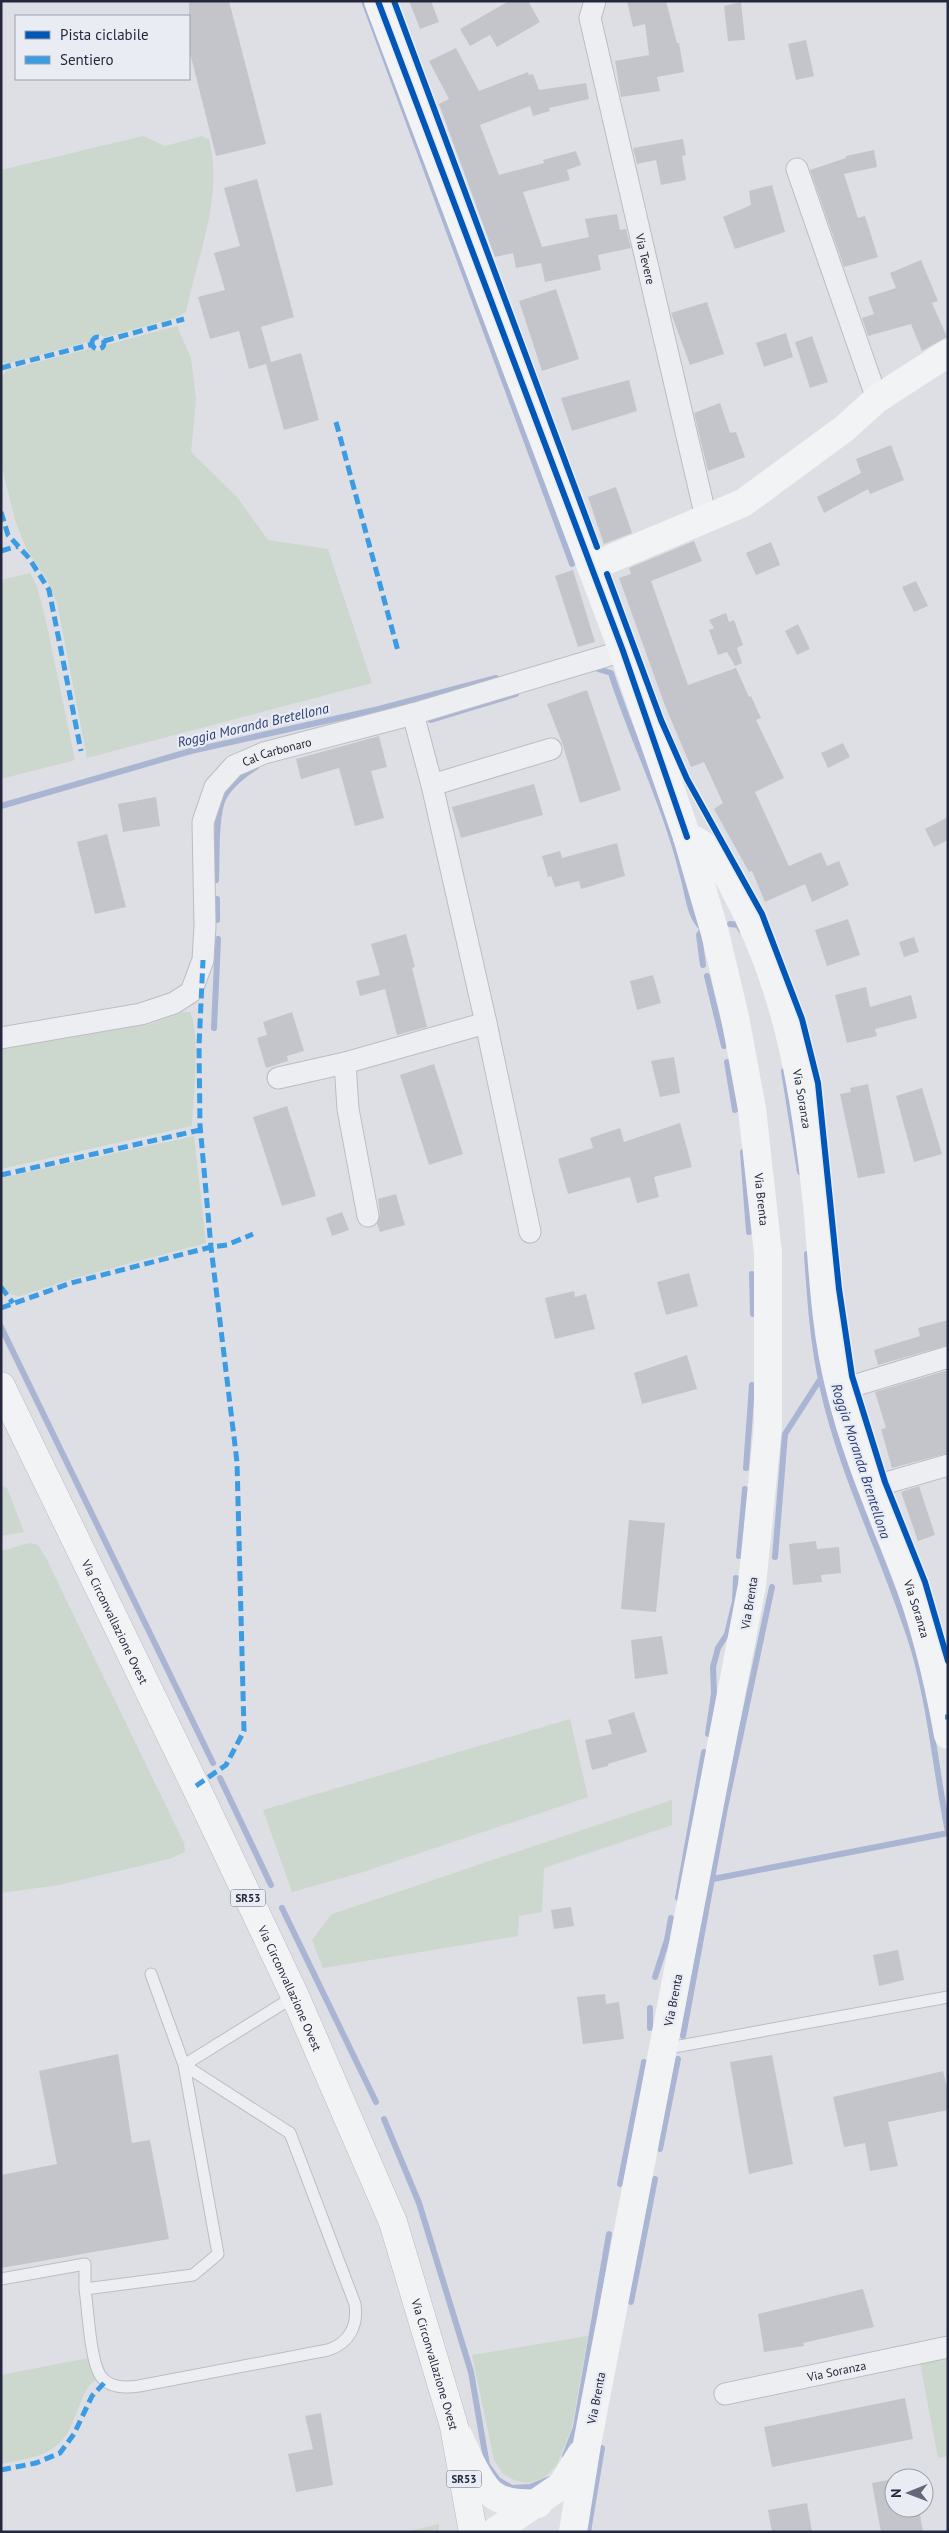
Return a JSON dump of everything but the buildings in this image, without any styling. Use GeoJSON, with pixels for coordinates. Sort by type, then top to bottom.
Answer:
{"type":"FeatureCollection","features":[{"type":"Feature","properties":{"kind":"main road","name":"Via Brenta"},"geometry":{"type":"LineString","coordinates":[[378,1],[623,651],[687,837],[715,934],[735,1017],[752,1109],[768,1253],[770,1354],[768,1426],[752,1586],[587,2444],[572,2531]]}},
{"type":"Feature","properties":{"kind":"main road"},"geometry":{"type":"LineString","coordinates":[[591,567],[743,503],[845,428],[877,400],[948,353]]}},
{"type":"Feature","properties":{"kind":"main road","name":"Via Soranza"},"geometry":{"type":"LineString","coordinates":[[687,837],[700,842],[730,880],[767,959],[786,1014],[804,1104],[818,1215],[828,1332],[840,1390],[872,1487],[905,1572],[922,1625],[948,1735]]}},
{"type":"Feature","properties":{"kind":"main road","name":"Via Circonvallazione Ovest"},"geometry":{"type":"LineString","coordinates":[[1,1386],[84,1553],[295,1996],[393,2222],[454,2426],[474,2532]]}},
{"type":"Feature","properties":{"kind":"main road"},"geometry":{"type":"LineString","coordinates":[[454,2426],[472,2465],[493,2495],[513,2502],[538,2504]]}},
{"type":"Feature","properties":{"kind":"main road","name":"Via Brenta"},"geometry":{"type":"LineString","coordinates":[[494,2532],[538,2504],[562,2485],[587,2444]]}},
{"type":"Feature","properties":{"kind":"street","name":"Via Tevere"},"geometry":{"type":"LineString","coordinates":[[595,1],[590,18],[706,518]]}},
{"type":"Feature","properties":{"kind":"street"},"geometry":{"type":"LineString","coordinates":[[797,169],[877,400]]}},
{"type":"Feature","properties":{"kind":"street","name":"Cal Carbonaro"},"geometry":{"type":"LineString","coordinates":[[1,1038],[141,1014],[185,998],[195,986],[203,960],[205,926],[203,822],[215,787],[224,776],[245,760],[413,714],[623,651]]}},
{"type":"Feature","properties":{"kind":"street"},"geometry":{"type":"LineString","coordinates":[[413,714],[432,785],[486,1022],[530,1232]]}},
{"type":"Feature","properties":{"kind":"street"},"geometry":{"type":"LineString","coordinates":[[432,785],[551,749]]}},
{"type":"Feature","properties":{"kind":"street"},"geometry":{"type":"LineString","coordinates":[[278,1078],[345,1062],[486,1022]]}},
{"type":"Feature","properties":{"kind":"street"},"geometry":{"type":"LineString","coordinates":[[345,1062],[348,1110],[368,1216]]}},
{"type":"Feature","properties":{"kind":"street"},"geometry":{"type":"LineString","coordinates":[[840,1390],[948,1357]]}},
{"type":"Feature","properties":{"kind":"street"},"geometry":{"type":"LineString","coordinates":[[872,1487],[948,1466]]}},
{"type":"Feature","properties":{"kind":"street","name":"Via Soranza"},"geometry":{"type":"LineString","coordinates":[[725,2394],[948,2346]]}},
{"type":"Feature","properties":{"kind":"lane"},"geometry":{"type":"LineString","coordinates":[[85,2290],[193,2275],[218,2254],[184,2065],[151,1974]]}},
{"type":"Feature","properties":{"kind":"lane"},"geometry":{"type":"LineString","coordinates":[[184,2065],[295,1996]]}},
{"type":"Feature","properties":{"kind":"lane"},"geometry":{"type":"LineString","coordinates":[[663,2049],[948,1997]]}},
{"type":"Feature","properties":{"kind":"lane"},"geometry":{"type":"LineString","coordinates":[[1,2279],[85,2264],[85,2290],[94,2357],[100,2374],[106,2381],[121,2388],[328,2350],[339,2346],[354,2329],[357,2317],[355,2304],[290,2134],[184,2065]]}},
{"type":"Feature","properties":{"kind":"shaded area"},"geometry":{"type":"Polygon","coordinates":[[[143,136],[165,146],[202,136],[209,139],[213,161],[211,204],[186,312],[175,318],[105,337],[97,334],[91,341],[84,343],[6,364],[1,362],[1,170],[143,136]]]}},
{"type":"Feature","properties":{"kind":"shaded area"},"geometry":{"type":"Polygon","coordinates":[[[177,326],[191,358],[196,399],[191,452],[237,497],[268,540],[328,549],[372,683],[87,758],[57,603],[47,580],[26,548],[16,523],[1,464],[1,379],[7,370],[92,348],[97,351],[103,349],[106,345],[177,326]]]}},
{"type":"Feature","properties":{"kind":"shaded area"},"geometry":{"type":"Polygon","coordinates":[[[30,573],[37,586],[47,626],[75,760],[1,779],[1,580],[30,573]]]}},
{"type":"Feature","properties":{"kind":"shaded area"},"geometry":{"type":"Polygon","coordinates":[[[184,1012],[190,1012],[195,1035],[196,1067],[192,1126],[1,1169],[1,1049],[150,1024],[184,1012]]]}},
{"type":"Feature","properties":{"kind":"shaded area"},"geometry":{"type":"Polygon","coordinates":[[[194,1136],[206,1243],[75,1278],[20,1296],[11,1294],[3,1287],[1,1284],[1,1178],[194,1136]]]}},
{"type":"Feature","properties":{"kind":"shaded area"},"geometry":{"type":"Polygon","coordinates":[[[1,1485],[7,1488],[24,1532],[1,1536],[1,1485]]]}},
{"type":"Feature","properties":{"kind":"shaded area"},"geometry":{"type":"Polygon","coordinates":[[[29,1543],[38,1545],[46,1558],[184,1843],[185,1852],[169,1859],[59,1885],[1,1893],[1,1551],[29,1543]]]}},
{"type":"Feature","properties":{"kind":"shaded area"},"geometry":{"type":"Polygon","coordinates":[[[570,1719],[588,1797],[360,1873],[292,1892],[263,1810],[570,1719]]]}},
{"type":"Feature","properties":{"kind":"shaded area"},"geometry":{"type":"Polygon","coordinates":[[[672,1800],[672,1825],[544,1868],[542,1912],[519,1916],[518,1936],[323,1968],[312,1940],[332,1914],[672,1800]]]}},
{"type":"Feature","properties":{"kind":"shaded area"},"geometry":{"type":"Polygon","coordinates":[[[588,2336],[572,2427],[557,2465],[544,2478],[528,2483],[516,2481],[503,2474],[494,2460],[472,2355],[588,2336]]]}},
{"type":"Feature","properties":{"kind":"shaded area"},"geometry":{"type":"Polygon","coordinates":[[[948,2357],[948,2456],[938,2458],[920,2363],[948,2357]]]}},
{"type":"Feature","properties":{"kind":"shaded area"},"geometry":{"type":"Polygon","coordinates":[[[88,2358],[96,2380],[84,2393],[67,2434],[50,2450],[39,2455],[1,2464],[1,2375],[88,2358]]]}},
{"type":"Feature","properties":{"kind":"shaded area"},"geometry":{"type":"Polygon","coordinates":[[[439,2524],[439,2532],[406,2532],[439,2524]]]}},
{"type":"Feature","properties":{"kind":"waterway","name":"Roggia Moranda Brentellona"},"geometry":{"type":"LineString","coordinates":[[364,1],[572,564]]}},
{"type":"Feature","properties":{"kind":"waterway","name":"Roggia Moranda Brentellona"},"geometry":{"type":"LineString","coordinates":[[598,669],[611,673],[668,824],[692,911],[698,924],[703,929],[699,935],[703,965]]}},
{"type":"Feature","properties":{"kind":"waterway","name":"Roggia Moranda Bretellona"},"geometry":{"type":"LineString","coordinates":[[1,806],[191,751],[379,709],[496,678]]}},
{"type":"Feature","properties":{"kind":"waterway"},"geometry":{"type":"LineString","coordinates":[[431,720],[516,694]]}},
{"type":"Feature","properties":{"kind":"waterway"},"geometry":{"type":"LineString","coordinates":[[216,880],[220,807],[223,799],[237,781],[256,767]]}},
{"type":"Feature","properties":{"kind":"waterway"},"geometry":{"type":"LineString","coordinates":[[217,899],[217,920]]}},
{"type":"Feature","properties":{"kind":"waterway","name":"Roggia Moranda Brentellona"},"geometry":{"type":"LineString","coordinates":[[730,924],[738,925],[741,930]]}},
{"type":"Feature","properties":{"kind":"waterway"},"geometry":{"type":"LineString","coordinates":[[214,1028],[218,939]]}},
{"type":"Feature","properties":{"kind":"waterway"},"geometry":{"type":"LineString","coordinates":[[707,976],[724,1046]]}},
{"type":"Feature","properties":{"kind":"waterway"},"geometry":{"type":"LineString","coordinates":[[727,1062],[735,1110]]}},
{"type":"Feature","properties":{"kind":"waterway","name":"Roggia Moranda Brentellona"},"geometry":{"type":"LineString","coordinates":[[784,1071],[800,1172]]}},
{"type":"Feature","properties":{"kind":"waterway"},"geometry":{"type":"LineString","coordinates":[[743,1152],[749,1232]]}},
{"type":"Feature","properties":{"kind":"waterway","name":"Roggia Moranda Brentellona"},"geometry":{"type":"LineString","coordinates":[[807,1254],[814,1339],[823,1389],[853,1488],[914,1650],[929,1718],[948,1832]]}},
{"type":"Feature","properties":{"kind":"waterway"},"geometry":{"type":"LineString","coordinates":[[752,1274],[753,1314]]}},
{"type":"Feature","properties":{"kind":"waterway"},"geometry":{"type":"LineString","coordinates":[[1,1327],[213,1763]]}},
{"type":"Feature","properties":{"kind":"waterway"},"geometry":{"type":"LineString","coordinates":[[775,1557],[785,1434],[821,1378]]}},
{"type":"Feature","properties":{"kind":"waterway"},"geometry":{"type":"LineString","coordinates":[[746,1468],[752,1385]]}},
{"type":"Feature","properties":{"kind":"waterway"},"geometry":{"type":"LineString","coordinates":[[739,1556],[745,1489]]}},
{"type":"Feature","properties":{"kind":"waterway"},"geometry":{"type":"LineString","coordinates":[[708,1734],[714,1694],[713,1667],[718,1648],[727,1634],[735,1601],[736,1578]]}},
{"type":"Feature","properties":{"kind":"waterway"},"geometry":{"type":"LineString","coordinates":[[683,2036],[725,1808],[772,1587]]}},
{"type":"Feature","properties":{"kind":"waterway"},"geometry":{"type":"LineString","coordinates":[[678,1898],[704,1752]]}},
{"type":"Feature","properties":{"kind":"waterway"},"geometry":{"type":"LineString","coordinates":[[220,1778],[271,1885]]}},
{"type":"Feature","properties":{"kind":"waterway"},"geometry":{"type":"LineString","coordinates":[[713,1879],[948,1833]]}},
{"type":"Feature","properties":{"kind":"waterway"},"geometry":{"type":"LineString","coordinates":[[282,1908],[376,2102]]}},
{"type":"Feature","properties":{"kind":"waterway"},"geometry":{"type":"LineString","coordinates":[[655,1977],[667,1940],[671,1918]]}},
{"type":"Feature","properties":{"kind":"waterway"},"geometry":{"type":"LineString","coordinates":[[650,2008],[650,2028]]}},
{"type":"Feature","properties":{"kind":"waterway"},"geometry":{"type":"LineString","coordinates":[[660,2149],[678,2059]]}},
{"type":"Feature","properties":{"kind":"waterway"},"geometry":{"type":"LineString","coordinates":[[620,2184],[644,2062]]}},
{"type":"Feature","properties":{"kind":"waterway"},"geometry":{"type":"LineString","coordinates":[[384,2119],[419,2203],[471,2372],[487,2465],[498,2480],[512,2488],[530,2487],[550,2479]]}},
{"type":"Feature","properties":{"kind":"waterway"},"geometry":{"type":"LineString","coordinates":[[631,2302],[655,2179]]}},
{"type":"Feature","properties":{"kind":"waterway"},"geometry":{"type":"LineString","coordinates":[[565,2456],[576,2427],[609,2234]]}},
{"type":"Feature","properties":{"kind":"waterway"},"geometry":{"type":"LineString","coordinates":[[588,2532],[602,2448]]}},
{"type":"Feature","properties":{"kind":"marked path"},"geometry":{"type":"LineString","coordinates":[[104,341],[184,319]]}},
{"type":"Feature","properties":{"kind":"marked path"},"geometry":{"type":"LineString","coordinates":[[98,337],[104,343],[98,349],[92,343],[98,337]]}},
{"type":"Feature","properties":{"kind":"marked path"},"geometry":{"type":"LineString","coordinates":[[1,368],[93,344]]}},
{"type":"Feature","properties":{"kind":"marked path"},"geometry":{"type":"LineString","coordinates":[[336,422],[398,651]]}},
{"type":"Feature","properties":{"kind":"marked path"},"geometry":{"type":"LineString","coordinates":[[1,512],[8,535],[29,558],[49,590],[81,751]]}},
{"type":"Feature","properties":{"kind":"marked path"},"geometry":{"type":"LineString","coordinates":[[1,551],[18,546]]}},
{"type":"Feature","properties":{"kind":"marked path"},"geometry":{"type":"LineString","coordinates":[[196,1786],[226,1765],[244,1731],[237,1462],[211,1247],[200,1125],[199,1046],[203,960]]}},
{"type":"Feature","properties":{"kind":"marked path"},"geometry":{"type":"LineString","coordinates":[[1,1175],[200,1130]]}},
{"type":"Feature","properties":{"kind":"marked path"},"geometry":{"type":"LineString","coordinates":[[1,1308],[71,1283],[211,1247],[227,1245],[253,1234]]}},
{"type":"Feature","properties":{"kind":"marked path"},"geometry":{"type":"LineString","coordinates":[[1,1287],[13,1303]]}},
{"type":"Feature","properties":{"kind":"marked path"},"geometry":{"type":"LineString","coordinates":[[1,2470],[36,2463],[60,2453],[74,2434],[92,2396],[106,2381]]}},
{"type":"Feature","properties":{"kind":"cycle path"},"geometry":{"type":"LineString","coordinates":[[378,1],[623,651],[687,837]]}},
{"type":"Feature","properties":{"kind":"cycle path"},"geometry":{"type":"LineString","coordinates":[[394,1],[597,547]]}},
{"type":"Feature","properties":{"kind":"cycle path"},"geometry":{"type":"LineString","coordinates":[[607,574],[661,720],[687,779],[762,914],[802,1019],[818,1083],[839,1289],[852,1376],[885,1482],[925,1582],[948,1661]]}}]}
